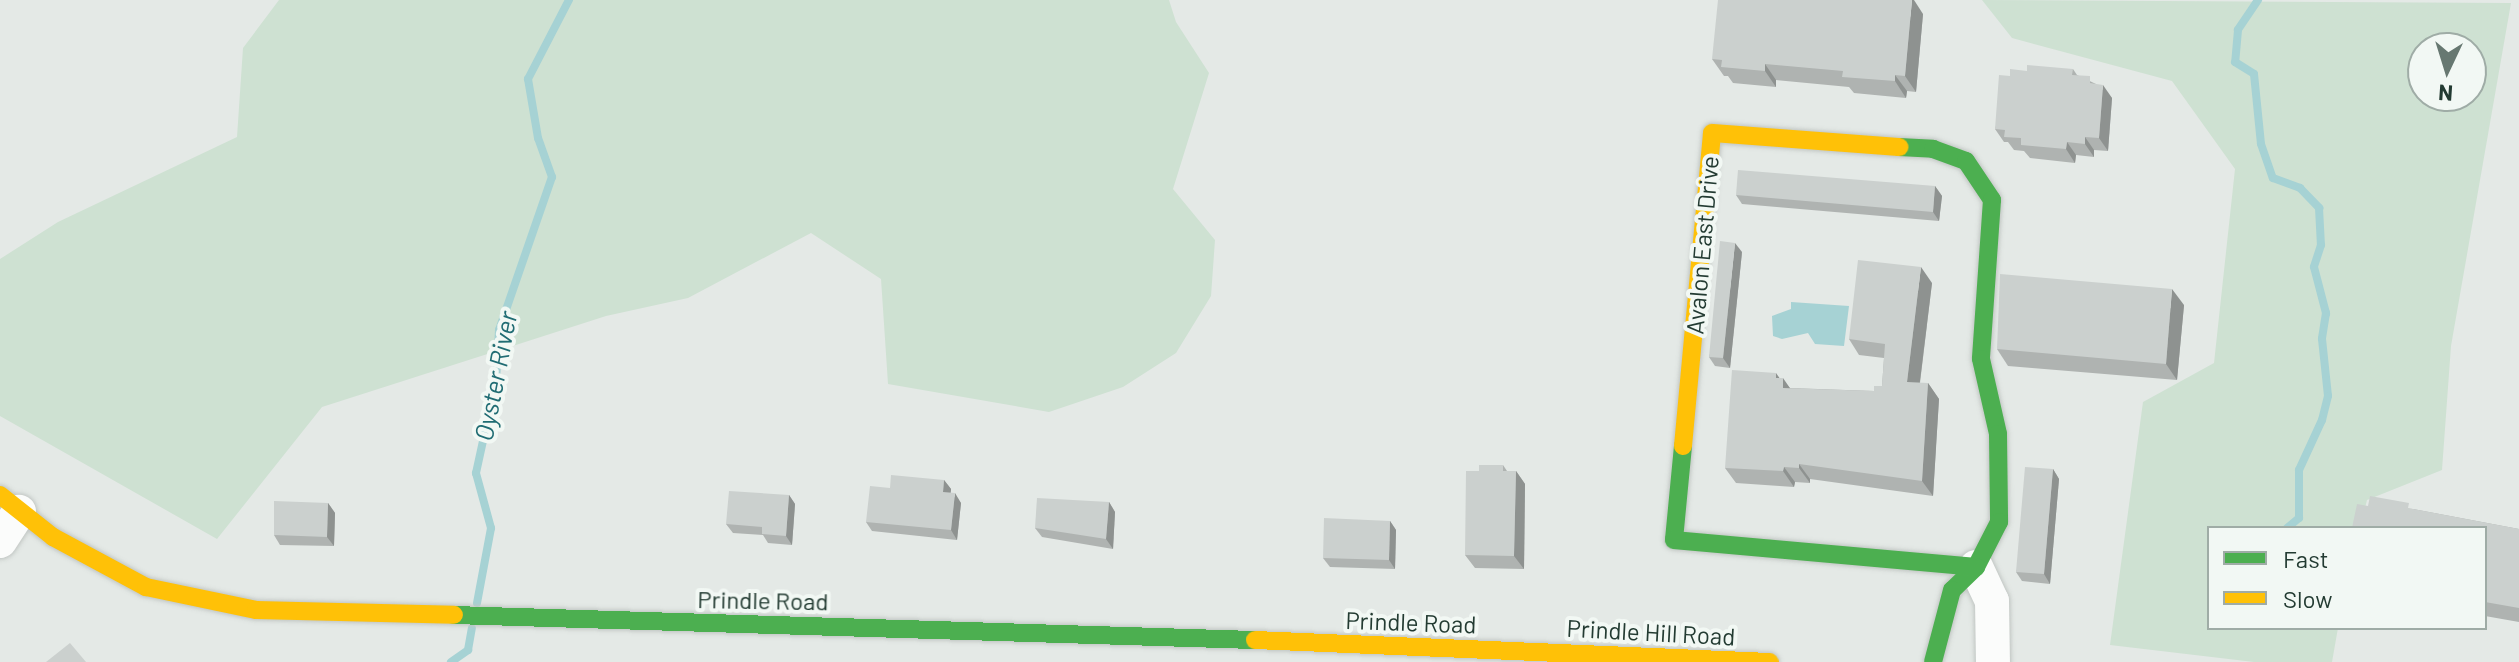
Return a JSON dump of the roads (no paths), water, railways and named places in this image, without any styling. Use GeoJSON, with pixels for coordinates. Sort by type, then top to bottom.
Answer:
{"type":"FeatureCollection","features":[{"type":"Feature","properties":{"kind":"street","name":"Avalon East Drive"},"geometry":{"type":"LineString","coordinates":[[1933,662],[1952,590],[1976,567],[1999,522],[2002,479],[1998,434],[1987,401],[1981,359],[1992,200],[1966,161],[1933,149],[1712,133],[1674,540],[1976,567]]}},
{"type":"Feature","properties":{"kind":"street"},"geometry":{"type":"LineString","coordinates":[[0,541],[10,504]]}},
{"type":"Feature","properties":{"kind":"street","name":"Prindle Road"},"geometry":{"type":"LineString","coordinates":[[10,504],[108,570],[179,598],[256,610],[1034,630],[1530,651]]}},
{"type":"Feature","properties":{"kind":"street"},"geometry":{"type":"LineString","coordinates":[[1976,567],[1992,601],[1993,662]]}},
{"type":"Feature","properties":{"kind":"street","name":"Prindle Hill Road"},"geometry":{"type":"LineString","coordinates":[[1530,651],[1770,662]]}},
{"type":"Feature","properties":{"kind":"water"},"geometry":{"type":"Polygon","coordinates":[[[1791,302],[1849,306],[1844,346],[1815,344],[1808,333],[1782,339],[1773,336],[1772,316],[1791,309],[1791,302]]]}},
{"type":"Feature","properties":{"kind":"waterway","name":"Oyster River"},"geometry":{"type":"LineString","coordinates":[[477,603],[491,528],[476,473],[496,381],[499,330],[552,177],[538,138],[528,79],[569,0]]}},
{"type":"Feature","properties":{"kind":"waterway"},"geometry":{"type":"LineString","coordinates":[[2258,0],[2238,30],[2235,62],[2254,74],[2261,144],[2273,178],[2300,188],[2319,208],[2321,245],[2314,267],[2326,313],[2322,339],[2328,396],[2322,420],[2299,470],[2299,518],[2289,526]]}},
{"type":"Feature","properties":{"kind":"waterway","name":"Oyster River"},"geometry":{"type":"LineString","coordinates":[[451,662],[468,650],[472,628]]}}]}
